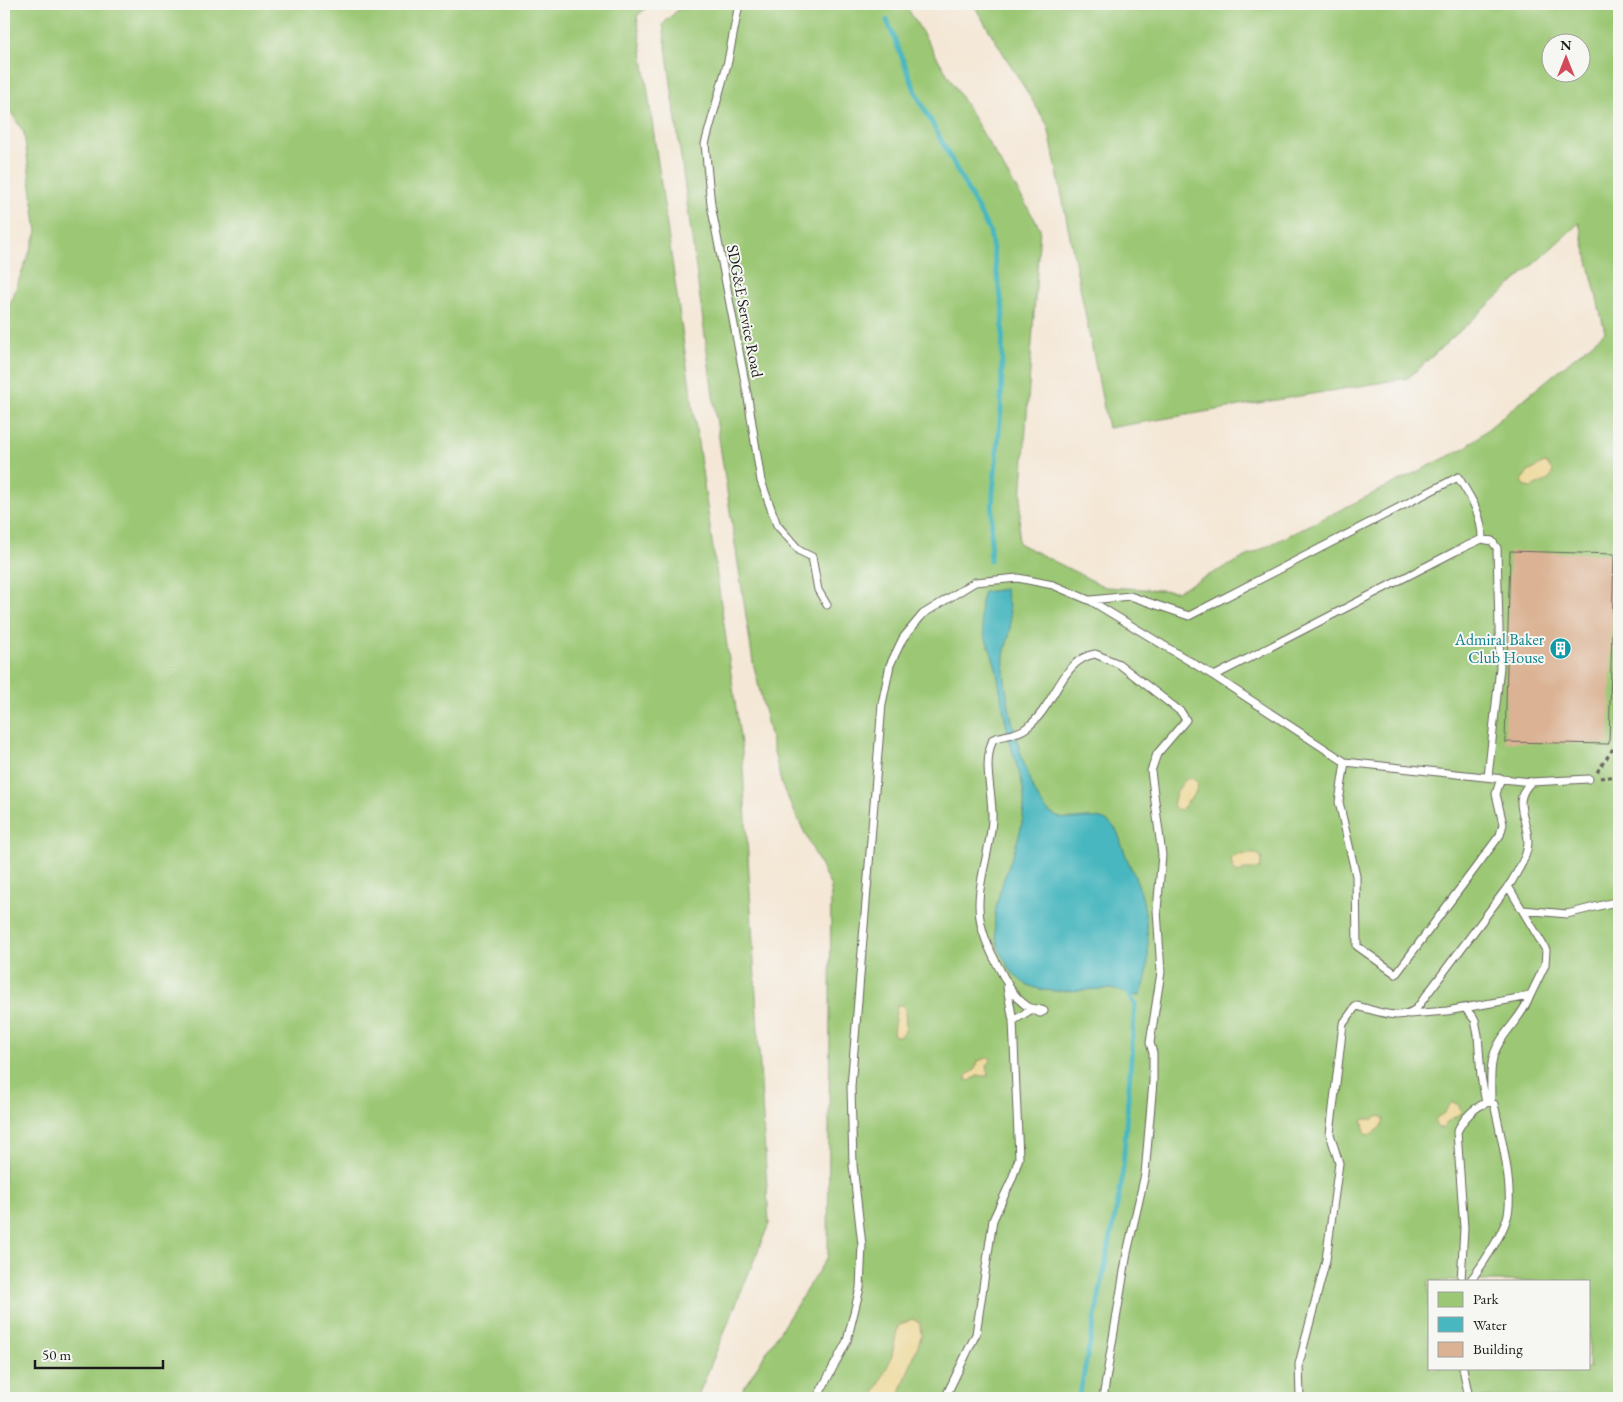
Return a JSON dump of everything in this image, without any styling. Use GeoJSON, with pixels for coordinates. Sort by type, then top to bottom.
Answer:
{"type":"FeatureCollection","features":[{"type":"Feature","properties":{"kind":"lane","name":"SDG&E Service Road"},"geometry":{"type":"LineString","coordinates":[[738,4],[728,61],[704,144],[711,205],[748,398],[761,481],[777,525],[800,551],[812,558],[818,590],[827,605]]}},
{"type":"Feature","properties":{"kind":"lane"},"geometry":{"type":"LineString","coordinates":[[1091,600],[1130,596],[1189,616],[1458,477],[1476,506],[1482,523],[1482,539]]}},
{"type":"Feature","properties":{"kind":"lane"},"geometry":{"type":"LineString","coordinates":[[1214,676],[1482,539],[1492,541],[1497,548],[1498,558],[1500,667],[1488,777]]}},
{"type":"Feature","properties":{"kind":"lane"},"geometry":{"type":"LineString","coordinates":[[817,1398],[847,1341],[860,1288],[862,1245],[853,1165],[851,1087],[882,704],[890,665],[903,638],[923,614],[975,582],[1018,578],[1053,585],[1091,600],[1214,676],[1345,762],[1532,782],[1589,779]]}},
{"type":"Feature","properties":{"kind":"lane"},"geometry":{"type":"LineString","coordinates":[[945,1398],[976,1334],[993,1220],[1012,1179],[1019,1158],[1013,1021],[1007,986],[986,941],[980,923],[979,906],[992,836],[993,804],[988,778],[990,746],[993,739],[1027,728],[1046,707],[1067,671],[1076,660],[1095,654],[1119,664],[1181,712],[1186,720],[1157,754],[1151,771],[1162,855],[1157,910],[1161,972],[1150,1043],[1153,1053],[1152,1082],[1145,1174],[1127,1253],[1103,1398]]}},
{"type":"Feature","properties":{"kind":"lane"},"geometry":{"type":"LineString","coordinates":[[1345,762],[1339,802],[1356,876],[1357,946],[1396,974],[1500,836],[1503,824],[1496,794],[1501,778]]}},
{"type":"Feature","properties":{"kind":"lane"},"geometry":{"type":"LineString","coordinates":[[1408,1014],[1416,1009],[1508,886],[1525,859],[1528,842],[1520,804],[1522,791],[1532,782]]}},
{"type":"Feature","properties":{"kind":"lane"},"geometry":{"type":"LineString","coordinates":[[1489,1102],[1492,1062],[1505,1035],[1527,1006],[1545,965],[1546,950],[1508,886]]}},
{"type":"Feature","properties":{"kind":"lane"},"geometry":{"type":"LineString","coordinates":[[1523,910],[1567,914],[1619,901]]}},
{"type":"Feature","properties":{"kind":"lane"},"geometry":{"type":"LineString","coordinates":[[1007,986],[1026,1006],[1032,1009],[1013,1021]]}},
{"type":"Feature","properties":{"kind":"lane"},"geometry":{"type":"LineString","coordinates":[[1300,1398],[1299,1364],[1326,1260],[1340,1163],[1330,1134],[1343,1024],[1356,1006],[1382,1014],[1408,1014],[1465,1008],[1530,996]]}},
{"type":"Feature","properties":{"kind":"lane"},"geometry":{"type":"LineString","coordinates":[[1465,1008],[1475,1020],[1478,1035],[1480,1076],[1489,1102],[1494,1104],[1498,1122],[1507,1174],[1508,1209],[1507,1218],[1500,1232],[1471,1280]]}},
{"type":"Feature","properties":{"kind":"lane"},"geometry":{"type":"LineString","coordinates":[[1462,1280],[1464,1228],[1457,1132],[1468,1117],[1489,1102]]}},
{"type":"Feature","properties":{"kind":"lane"},"geometry":{"type":"LineString","coordinates":[[1463,1370],[1469,1398]]}},
{"type":"Feature","properties":{"kind":"path"},"geometry":{"type":"LineString","coordinates":[[1589,779],[1601,769],[1619,740]]}},
{"type":"Feature","properties":{"kind":"path"},"geometry":{"type":"LineString","coordinates":[[1589,779],[1619,776]]}},
{"type":"Feature","properties":{"kind":"green space"},"geometry":{"type":"Polygon","coordinates":[[[4,4],[650,4],[637,16],[742,751],[769,1224],[697,1398],[4,1398],[4,320],[37,232],[24,133],[4,101],[4,4]]]}},
{"type":"Feature","properties":{"kind":"green space"},"geometry":{"type":"Polygon","coordinates":[[[684,4],[905,4],[1040,228],[1018,543],[1105,587],[1177,591],[1465,448],[1605,332],[1579,223],[1408,378],[1108,428],[1048,126],[973,4],[1619,4],[1619,1398],[737,1398],[828,1256],[831,887],[782,786],[753,662],[718,432],[663,24],[684,4]]]}},
{"type":"Feature","properties":{"kind":"sand"},"geometry":{"type":"Polygon","coordinates":[[[1544,463],[1553,471],[1550,479],[1531,488],[1526,487],[1522,481],[1527,473],[1544,463]]]}},
{"type":"Feature","properties":{"kind":"sand"},"geometry":{"type":"Polygon","coordinates":[[[1192,778],[1198,784],[1196,792],[1181,810],[1177,809],[1173,806],[1176,792],[1186,779],[1192,778]]]}},
{"type":"Feature","properties":{"kind":"sand"},"geometry":{"type":"Polygon","coordinates":[[[1257,854],[1262,858],[1260,869],[1246,869],[1239,873],[1233,870],[1231,859],[1236,855],[1257,854]]]}},
{"type":"Feature","properties":{"kind":"sand"},"geometry":{"type":"Polygon","coordinates":[[[897,1005],[902,1005],[905,1009],[906,1029],[900,1036],[895,1036],[893,1032],[897,1005]]]}},
{"type":"Feature","properties":{"kind":"sand"},"geometry":{"type":"Polygon","coordinates":[[[990,1057],[991,1059],[987,1066],[989,1076],[977,1076],[970,1081],[966,1080],[967,1075],[975,1070],[978,1061],[990,1057]]]}},
{"type":"Feature","properties":{"kind":"sand"},"geometry":{"type":"Polygon","coordinates":[[[1452,1102],[1459,1105],[1461,1113],[1448,1121],[1443,1128],[1438,1128],[1435,1124],[1436,1118],[1444,1113],[1452,1102]]]}},
{"type":"Feature","properties":{"kind":"sand"},"geometry":{"type":"Polygon","coordinates":[[[1379,1116],[1384,1118],[1383,1124],[1373,1134],[1366,1135],[1362,1121],[1379,1116]]]}},
{"type":"Feature","properties":{"kind":"sand"},"geometry":{"type":"Polygon","coordinates":[[[912,1319],[920,1323],[921,1337],[898,1398],[872,1398],[891,1359],[898,1326],[912,1319]]]}},
{"type":"Feature","properties":{"kind":"water"},"geometry":{"type":"Polygon","coordinates":[[[1005,589],[1010,620],[1004,656],[1004,671],[1012,723],[1022,758],[1033,788],[1043,805],[1053,814],[1063,819],[1094,818],[1104,820],[1117,831],[1137,881],[1146,917],[1147,974],[1139,996],[1110,989],[1058,991],[1033,987],[1022,982],[1013,973],[1000,952],[995,931],[995,912],[1020,831],[1024,799],[1022,783],[1008,733],[996,668],[983,630],[980,612],[984,592],[1005,589]]]}},
{"type":"Feature","properties":{"kind":"building","name":"Admiral Baker Club House"},"geometry":{"type":"Polygon","coordinates":[[[1510,551],[1614,554],[1609,744],[1505,742],[1510,551]]]}},
{"type":"Feature","properties":{"kind":"waterway"},"geometry":{"type":"LineString","coordinates":[[887,20],[917,95],[990,232],[1003,310],[1001,411],[993,493],[990,561]]}},
{"type":"Feature","properties":{"kind":"waterway"},"geometry":{"type":"LineString","coordinates":[[1079,1398],[1122,1180],[1135,1004],[1126,989]]}},
{"type":"Feature","properties":{"kind":"place","name":"Admiral Baker Club House"},"geometry":{"type":"Point","coordinates":[1560,648]}}]}
